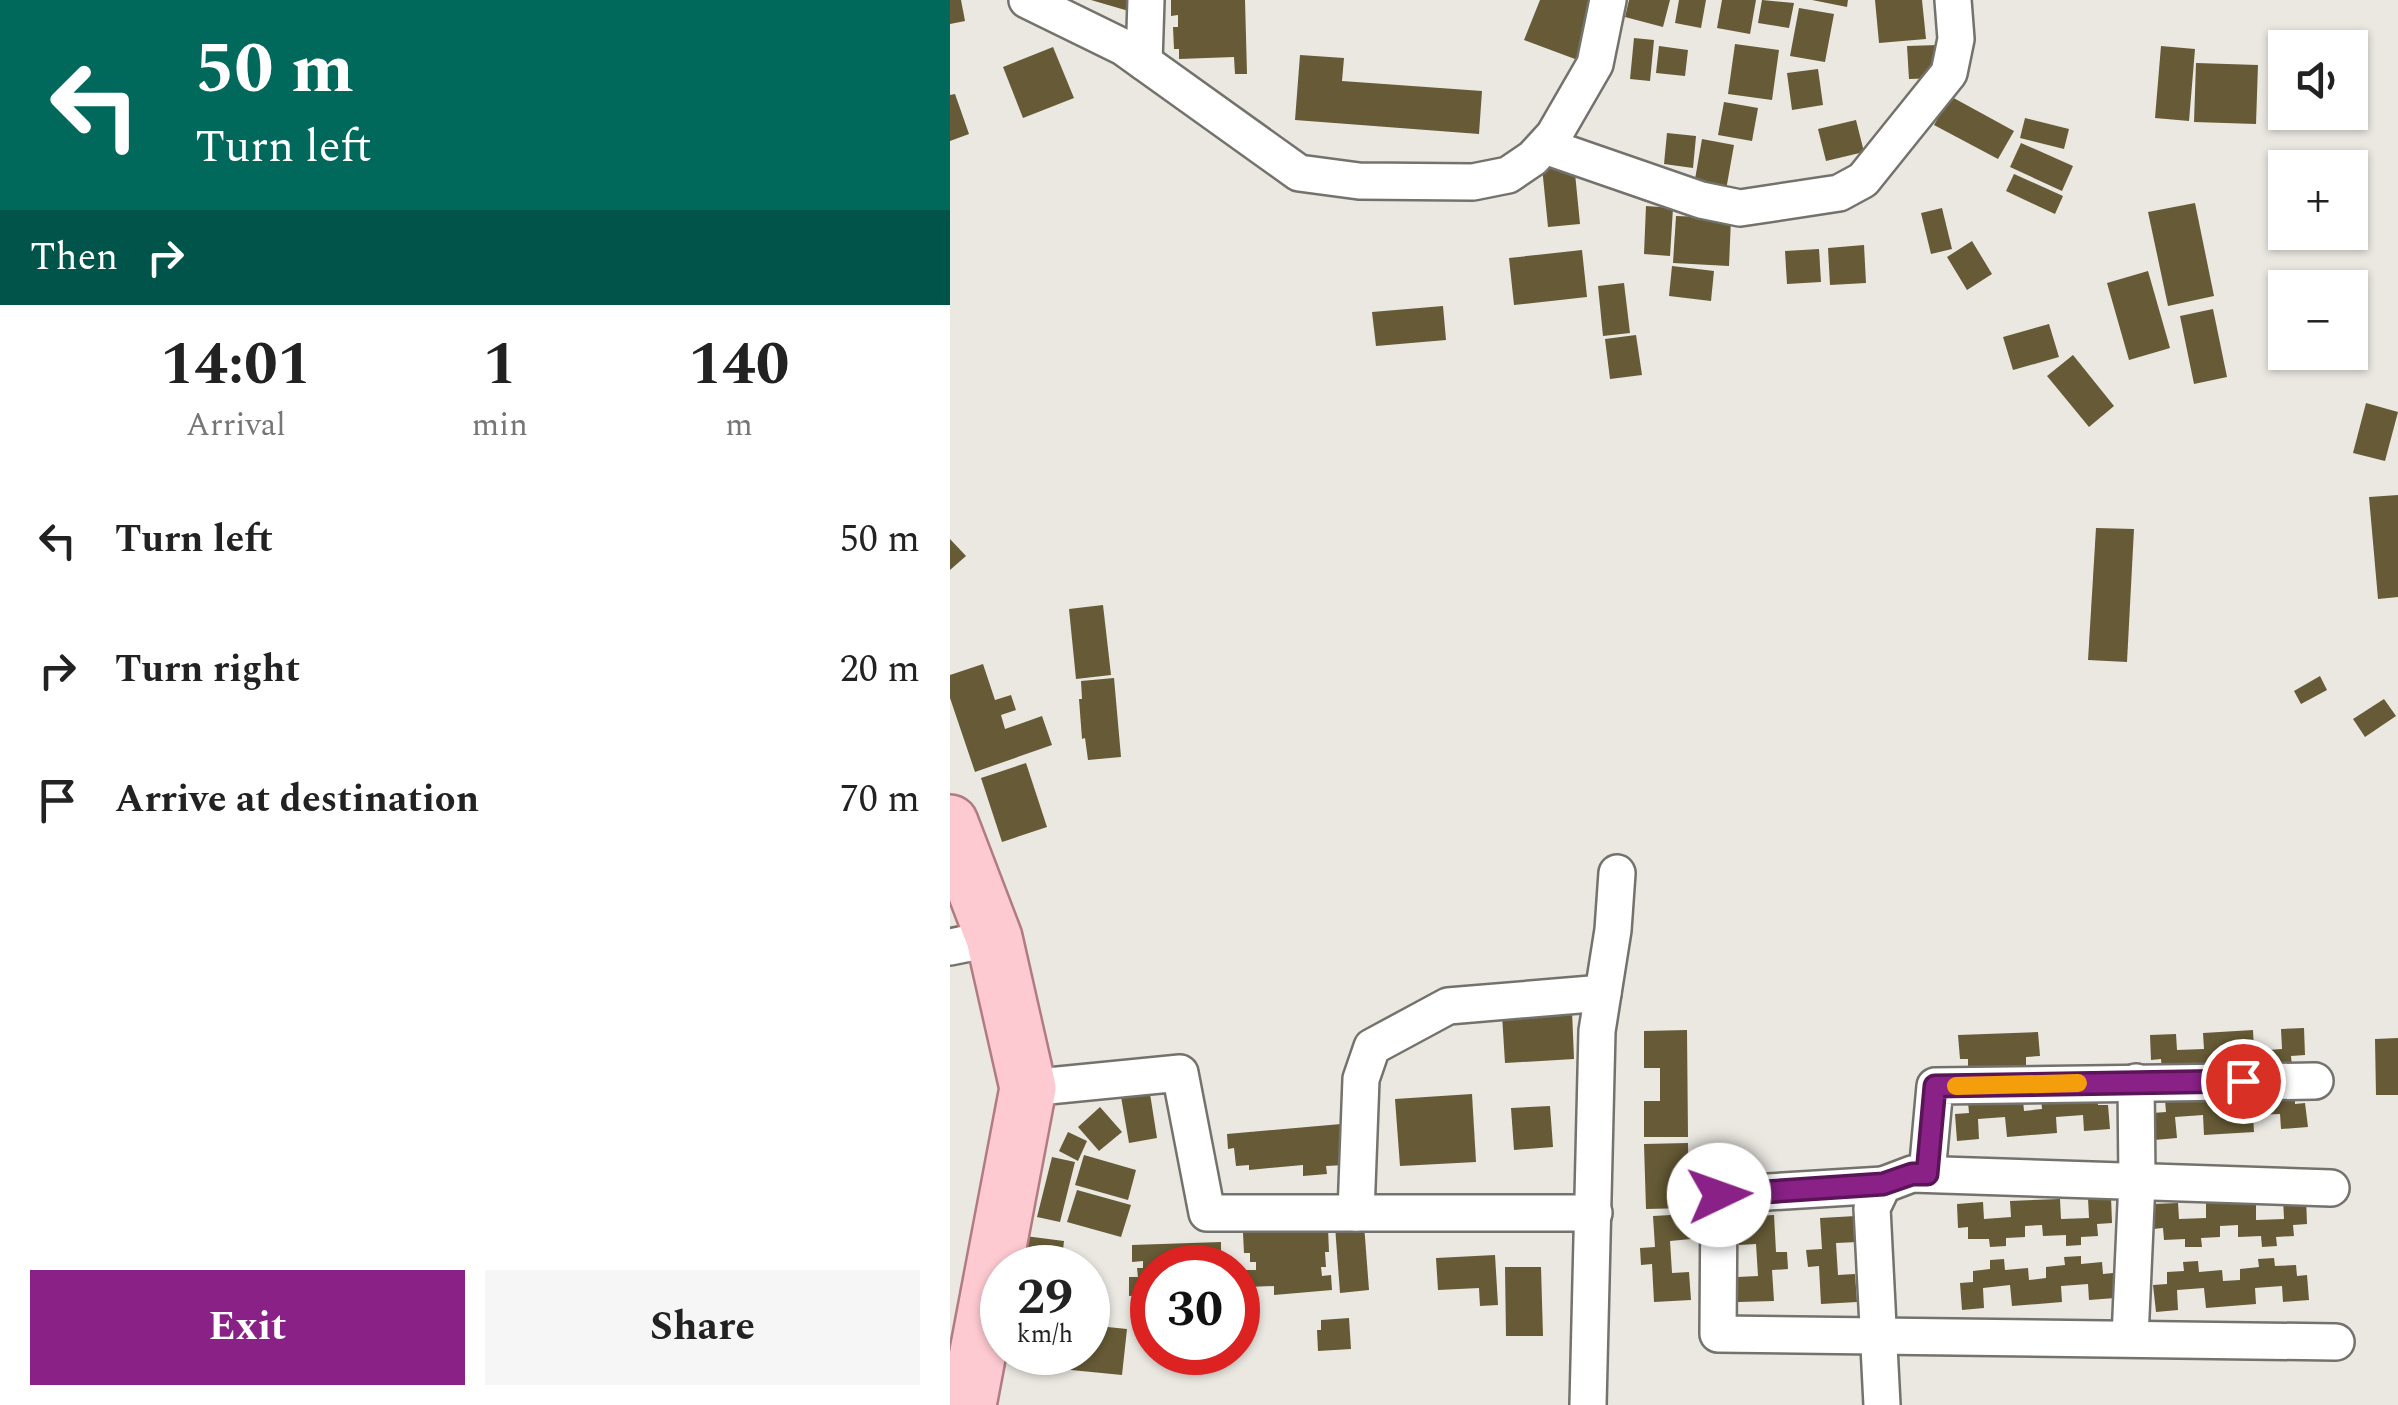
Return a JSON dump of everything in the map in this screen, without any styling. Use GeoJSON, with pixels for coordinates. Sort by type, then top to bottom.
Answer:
{"type":"FeatureCollection","features":[{"type":"Feature","properties":{"kind":"main road"},"geometry":{"type":"LineString","coordinates":[[950,823],[972,943],[1028,1088],[968,1405]]}},
{"type":"Feature","properties":{"kind":"street"},"geometry":{"type":"LineString","coordinates":[[1027,0],[1123,47],[1299,172],[1359,181],[1473,182],[1508,175],[1534,158],[1554,135],[1595,64],[1608,0]]}},
{"type":"Feature","properties":{"kind":"street"},"geometry":{"type":"LineString","coordinates":[[1144,62],[1146,0]]}},
{"type":"Feature","properties":{"kind":"street"},"geometry":{"type":"LineString","coordinates":[[1544,146],[1701,200],[1740,208],[1839,193],[1864,180],[1949,73],[1956,39],[1954,0]]}},
{"type":"Feature","properties":{"kind":"street"},"geometry":{"type":"LineString","coordinates":[[1588,1405],[1597,1031],[1613,930],[1617,873]]}},
{"type":"Feature","properties":{"kind":"street"},"geometry":{"type":"LineString","coordinates":[[1356,1213],[1361,1079],[1372,1047],[1448,1006],[1603,993]]}},
{"type":"Feature","properties":{"kind":"street"},"geometry":{"type":"LineString","coordinates":[[1028,1088],[1180,1073],[1207,1214],[1594,1212]]}},
{"type":"Feature","properties":{"kind":"street"},"geometry":{"type":"LineString","coordinates":[[1927,1174],[1935,1086],[2314,1081]]}},
{"type":"Feature","properties":{"kind":"street"},"geometry":{"type":"LineString","coordinates":[[2130,1338],[2137,1182],[2136,1082]]}},
{"type":"Feature","properties":{"kind":"street"},"geometry":{"type":"LineString","coordinates":[[2331,1188],[1912,1174],[1883,1184],[1719,1195],[1718,1334],[2336,1342]]}},
{"type":"Feature","properties":{"kind":"street"},"geometry":{"type":"LineString","coordinates":[[1882,1405],[1872,1208],[1883,1184]]}},
{"type":"Feature","properties":{"kind":"building"},"geometry":{"type":"Polygon","coordinates":[[[950,0],[961,0],[965,21],[950,24],[950,0]]]}},
{"type":"Feature","properties":{"kind":"building"},"geometry":{"type":"Polygon","coordinates":[[[1091,0],[1135,0],[1132,12],[1091,0]]]}},
{"type":"Feature","properties":{"kind":"building"},"geometry":{"type":"Polygon","coordinates":[[[1171,0],[1245,0],[1247,74],[1235,74],[1234,57],[1179,59],[1179,49],[1174,49],[1173,27],[1178,27],[1178,15],[1171,16],[1171,0]]]}},
{"type":"Feature","properties":{"kind":"building"},"geometry":{"type":"Polygon","coordinates":[[[1540,0],[1591,0],[1583,62],[1524,40],[1540,0]]]}},
{"type":"Feature","properties":{"kind":"building"},"geometry":{"type":"Polygon","coordinates":[[[1629,0],[1670,0],[1663,27],[1625,17],[1629,0]]]}},
{"type":"Feature","properties":{"kind":"building"},"geometry":{"type":"Polygon","coordinates":[[[1679,0],[1706,0],[1701,28],[1675,23],[1679,0]]]}},
{"type":"Feature","properties":{"kind":"building"},"geometry":{"type":"Polygon","coordinates":[[[1722,0],[1756,0],[1750,34],[1717,28],[1722,0]]]}},
{"type":"Feature","properties":{"kind":"building"},"geometry":{"type":"Polygon","coordinates":[[[1762,0],[1794,3],[1789,28],[1758,23],[1762,0]]]}},
{"type":"Feature","properties":{"kind":"building"},"geometry":{"type":"Polygon","coordinates":[[[1812,0],[1848,0],[1847,7],[1812,0]]]}},
{"type":"Feature","properties":{"kind":"building"},"geometry":{"type":"Polygon","coordinates":[[[1875,0],[1922,0],[1926,39],[1879,43],[1875,0]]]}},
{"type":"Feature","properties":{"kind":"building"},"geometry":{"type":"Polygon","coordinates":[[[1799,8],[1834,14],[1825,62],[1790,56],[1799,8]]]}},
{"type":"Feature","properties":{"kind":"building"},"geometry":{"type":"Polygon","coordinates":[[[1634,38],[1654,40],[1650,81],[1630,79],[1634,38]]]}},
{"type":"Feature","properties":{"kind":"building"},"geometry":{"type":"Polygon","coordinates":[[[1735,44],[1779,50],[1772,100],[1728,94],[1735,44]]]}},
{"type":"Feature","properties":{"kind":"building"},"geometry":{"type":"Polygon","coordinates":[[[1938,45],[1939,78],[1909,79],[1907,46],[1938,45]]]}},
{"type":"Feature","properties":{"kind":"building"},"geometry":{"type":"Polygon","coordinates":[[[1659,46],[1688,50],[1685,76],[1656,73],[1659,46]]]}},
{"type":"Feature","properties":{"kind":"building"},"geometry":{"type":"Polygon","coordinates":[[[2161,46],[2195,49],[2189,121],[2155,118],[2161,46]]]}},
{"type":"Feature","properties":{"kind":"building"},"geometry":{"type":"Polygon","coordinates":[[[1053,47],[1074,98],[1023,118],[1003,67],[1053,47]]]}},
{"type":"Feature","properties":{"kind":"building"},"geometry":{"type":"Polygon","coordinates":[[[1300,55],[1344,58],[1342,81],[1482,91],[1479,134],[1295,120],[1300,55]]]}},
{"type":"Feature","properties":{"kind":"building"},"geometry":{"type":"Polygon","coordinates":[[[2196,63],[2258,65],[2256,124],[2194,122],[2196,63]]]}},
{"type":"Feature","properties":{"kind":"building"},"geometry":{"type":"Polygon","coordinates":[[[1818,69],[1823,105],[1792,110],[1787,73],[1818,69]]]}},
{"type":"Feature","properties":{"kind":"building"},"geometry":{"type":"Polygon","coordinates":[[[955,94],[969,134],[950,141],[950,95],[955,94]]]}},
{"type":"Feature","properties":{"kind":"building"},"geometry":{"type":"Polygon","coordinates":[[[1950,96],[2014,131],[1998,159],[1934,125],[1950,96]]]}},
{"type":"Feature","properties":{"kind":"building"},"geometry":{"type":"Polygon","coordinates":[[[1724,102],[1758,108],[1752,141],[1718,135],[1724,102]]]}},
{"type":"Feature","properties":{"kind":"building"},"geometry":{"type":"Polygon","coordinates":[[[2025,118],[2069,129],[2064,149],[2020,138],[2025,118]]]}},
{"type":"Feature","properties":{"kind":"building"},"geometry":{"type":"Polygon","coordinates":[[[1856,120],[1864,152],[1826,161],[1818,129],[1856,120]]]}},
{"type":"Feature","properties":{"kind":"building"},"geometry":{"type":"Polygon","coordinates":[[[1667,133],[1696,136],[1693,168],[1664,164],[1667,133]]]}},
{"type":"Feature","properties":{"kind":"building"},"geometry":{"type":"Polygon","coordinates":[[[1702,139],[1734,145],[1726,190],[1694,185],[1702,139]]]}},
{"type":"Feature","properties":{"kind":"building"},"geometry":{"type":"Polygon","coordinates":[[[2021,143],[2073,166],[2062,191],[2010,167],[2021,143]]]}},
{"type":"Feature","properties":{"kind":"building"},"geometry":{"type":"Polygon","coordinates":[[[1574,163],[1580,224],[1548,227],[1542,167],[1574,163]]]}},
{"type":"Feature","properties":{"kind":"building"},"geometry":{"type":"Polygon","coordinates":[[[2014,174],[2063,196],[2055,214],[2006,191],[2014,174]]]}},
{"type":"Feature","properties":{"kind":"building"},"geometry":{"type":"Polygon","coordinates":[[[2195,203],[2214,296],[2168,306],[2148,212],[2195,203]]]}},
{"type":"Feature","properties":{"kind":"building"},"geometry":{"type":"Polygon","coordinates":[[[1646,206],[1673,208],[1670,256],[1644,254],[1646,206]]]}},
{"type":"Feature","properties":{"kind":"building"},"geometry":{"type":"Polygon","coordinates":[[[1942,208],[1952,249],[1931,254],[1921,213],[1942,208]]]}},
{"type":"Feature","properties":{"kind":"building"},"geometry":{"type":"Polygon","coordinates":[[[1676,216],[1731,218],[1729,266],[1673,263],[1676,216]]]}},
{"type":"Feature","properties":{"kind":"building"},"geometry":{"type":"Polygon","coordinates":[[[1972,241],[1992,274],[1967,290],[1947,257],[1972,241]]]}},
{"type":"Feature","properties":{"kind":"building"},"geometry":{"type":"Polygon","coordinates":[[[1864,245],[1866,283],[1830,285],[1828,248],[1864,245]]]}},
{"type":"Feature","properties":{"kind":"building"},"geometry":{"type":"Polygon","coordinates":[[[1819,249],[1821,282],[1787,284],[1785,251],[1819,249]]]}},
{"type":"Feature","properties":{"kind":"building"},"geometry":{"type":"Polygon","coordinates":[[[1582,250],[1587,297],[1514,305],[1509,258],[1582,250]]]}},
{"type":"Feature","properties":{"kind":"building"},"geometry":{"type":"Polygon","coordinates":[[[1672,266],[1714,271],[1711,301],[1669,296],[1672,266]]]}},
{"type":"Feature","properties":{"kind":"building"},"geometry":{"type":"Polygon","coordinates":[[[2148,271],[2170,348],[2129,360],[2107,283],[2148,271]]]}},
{"type":"Feature","properties":{"kind":"building"},"geometry":{"type":"Polygon","coordinates":[[[1624,283],[1630,333],[1603,336],[1598,286],[1624,283]]]}},
{"type":"Feature","properties":{"kind":"building"},"geometry":{"type":"Polygon","coordinates":[[[1443,306],[1446,340],[1376,346],[1372,312],[1443,306]]]}},
{"type":"Feature","properties":{"kind":"building"},"geometry":{"type":"Polygon","coordinates":[[[2213,309],[2227,377],[2194,384],[2180,316],[2213,309]]]}},
{"type":"Feature","properties":{"kind":"building"},"geometry":{"type":"Polygon","coordinates":[[[2049,324],[2059,357],[2013,370],[2003,337],[2049,324]]]}},
{"type":"Feature","properties":{"kind":"building"},"geometry":{"type":"Polygon","coordinates":[[[1636,335],[1642,375],[1610,379],[1605,339],[1636,335]]]}},
{"type":"Feature","properties":{"kind":"building"},"geometry":{"type":"Polygon","coordinates":[[[2073,355],[2114,406],[2089,427],[2047,376],[2073,355]]]}},
{"type":"Feature","properties":{"kind":"building"},"geometry":{"type":"Polygon","coordinates":[[[2366,403],[2398,412],[2385,461],[2353,453],[2366,403]]]}},
{"type":"Feature","properties":{"kind":"building"},"geometry":{"type":"Polygon","coordinates":[[[2398,495],[2398,597],[2378,599],[2369,497],[2398,495]]]}},
{"type":"Feature","properties":{"kind":"building"},"geometry":{"type":"Polygon","coordinates":[[[2096,528],[2134,529],[2127,662],[2088,660],[2096,528]]]}},
{"type":"Feature","properties":{"kind":"building"},"geometry":{"type":"Polygon","coordinates":[[[950,539],[966,556],[950,570],[950,539]]]}},
{"type":"Feature","properties":{"kind":"building"},"geometry":{"type":"Polygon","coordinates":[[[1103,605],[1111,675],[1076,679],[1069,609],[1103,605]]]}},
{"type":"Feature","properties":{"kind":"building"},"geometry":{"type":"Polygon","coordinates":[[[983,664],[995,700],[1011,695],[1016,710],[1001,715],[1005,729],[1042,716],[1052,745],[975,772],[950,698],[950,675],[983,664]]]}},
{"type":"Feature","properties":{"kind":"building"},"geometry":{"type":"Polygon","coordinates":[[[2320,676],[2327,690],[2301,704],[2294,691],[2320,676]]]}},
{"type":"Feature","properties":{"kind":"building"},"geometry":{"type":"Polygon","coordinates":[[[1114,678],[1121,757],[1088,760],[1085,738],[1082,739],[1081,681],[1114,678]]]}},
{"type":"Feature","properties":{"kind":"building"},"geometry":{"type":"Polygon","coordinates":[[[2384,699],[2396,716],[2365,737],[2353,719],[2384,699]]]}},
{"type":"Feature","properties":{"kind":"building"},"geometry":{"type":"Polygon","coordinates":[[[1026,763],[1047,827],[1002,842],[981,778],[1026,763]]]}},
{"type":"Feature","properties":{"kind":"building"},"geometry":{"type":"Polygon","coordinates":[[[1572,1011],[1574,1059],[1505,1063],[1502,1015],[1572,1011]]]}},
{"type":"Feature","properties":{"kind":"building"},"geometry":{"type":"Polygon","coordinates":[[[2304,1028],[2305,1055],[2291,1056],[2292,1067],[2236,1068],[2236,1056],[2218,1057],[2218,1069],[2162,1071],[2161,1059],[2151,1060],[2150,1035],[2176,1034],[2177,1050],[2204,1049],[2203,1033],[2253,1030],[2254,1051],[2282,1049],[2281,1029],[2304,1028]]]}},
{"type":"Feature","properties":{"kind":"building"},"geometry":{"type":"Polygon","coordinates":[[[1687,1030],[1688,1137],[1644,1137],[1644,1101],[1660,1101],[1660,1068],[1644,1068],[1644,1031],[1687,1030]]]}},
{"type":"Feature","properties":{"kind":"building"},"geometry":{"type":"Polygon","coordinates":[[[2038,1032],[2040,1056],[2026,1057],[2026,1066],[2012,1066],[2012,1076],[1990,1077],[1990,1067],[1968,1068],[1968,1059],[1960,1059],[1958,1035],[2038,1032]]]}},
{"type":"Feature","properties":{"kind":"building"},"geometry":{"type":"Polygon","coordinates":[[[2398,1038],[2398,1095],[2376,1095],[2375,1039],[2398,1038]]]}},
{"type":"Feature","properties":{"kind":"building"},"geometry":{"type":"Polygon","coordinates":[[[1148,1081],[1157,1138],[1129,1143],[1119,1085],[1148,1081]]]}},
{"type":"Feature","properties":{"kind":"building"},"geometry":{"type":"Polygon","coordinates":[[[2295,1092],[2295,1104],[2305,1103],[2308,1127],[2281,1129],[2280,1114],[2253,1115],[2254,1132],[2204,1135],[2203,1115],[2175,1117],[2177,1138],[2154,1140],[2152,1113],[2166,1112],[2165,1100],[2220,1098],[2221,1109],[2239,1108],[2238,1096],[2295,1092]]]}},
{"type":"Feature","properties":{"kind":"building"},"geometry":{"type":"Polygon","coordinates":[[[1472,1094],[1476,1162],[1400,1166],[1395,1099],[1472,1094]]]}},
{"type":"Feature","properties":{"kind":"building"},"geometry":{"type":"Polygon","coordinates":[[[2097,1094],[2098,1105],[2108,1105],[2110,1129],[2084,1131],[2083,1115],[2056,1117],[2057,1133],[2007,1137],[2005,1117],[1978,1119],[1979,1139],[1957,1141],[1955,1114],[1969,1113],[1968,1102],[2023,1100],[2024,1111],[2042,1109],[2041,1098],[2097,1094]]]}},
{"type":"Feature","properties":{"kind":"building"},"geometry":{"type":"Polygon","coordinates":[[[1550,1106],[1553,1147],[1514,1150],[1511,1108],[1550,1106]]]}},
{"type":"Feature","properties":{"kind":"building"},"geometry":{"type":"Polygon","coordinates":[[[1100,1107],[1122,1132],[1099,1151],[1078,1127],[1100,1107]]]}},
{"type":"Feature","properties":{"kind":"building"},"geometry":{"type":"Polygon","coordinates":[[[1341,1124],[1345,1165],[1326,1166],[1327,1174],[1303,1176],[1303,1165],[1249,1170],[1249,1165],[1236,1166],[1234,1148],[1228,1149],[1227,1134],[1341,1124]]]}},
{"type":"Feature","properties":{"kind":"building"},"geometry":{"type":"Polygon","coordinates":[[[1068,1132],[1087,1141],[1078,1161],[1059,1151],[1068,1132]]]}},
{"type":"Feature","properties":{"kind":"building"},"geometry":{"type":"Polygon","coordinates":[[[1688,1143],[1689,1208],[1646,1209],[1644,1144],[1688,1143]]]}},
{"type":"Feature","properties":{"kind":"building"},"geometry":{"type":"Polygon","coordinates":[[[1084,1155],[1136,1170],[1128,1200],[1075,1185],[1084,1155]]]}},
{"type":"Feature","properties":{"kind":"building"},"geometry":{"type":"Polygon","coordinates":[[[1052,1157],[1075,1162],[1060,1222],[1037,1217],[1052,1157]]]}},
{"type":"Feature","properties":{"kind":"building"},"geometry":{"type":"Polygon","coordinates":[[[1077,1190],[1131,1205],[1121,1237],[1067,1222],[1077,1190]]]}},
{"type":"Feature","properties":{"kind":"building"},"geometry":{"type":"Polygon","coordinates":[[[2111,1197],[2112,1223],[2097,1224],[2098,1236],[2081,1237],[2081,1245],[2066,1246],[2066,1235],[2043,1236],[2042,1225],[2025,1226],[2025,1237],[2006,1238],[2006,1246],[1990,1247],[1989,1239],[1968,1239],[1968,1227],[1958,1228],[1957,1204],[1983,1202],[1984,1219],[2011,1217],[2010,1201],[2060,1199],[2061,1219],[2089,1218],[2088,1198],[2111,1197]]]}},
{"type":"Feature","properties":{"kind":"building"},"geometry":{"type":"Polygon","coordinates":[[[2306,1197],[2307,1224],[2293,1225],[2294,1236],[2276,1237],[2277,1246],[2262,1247],[2261,1236],[2238,1237],[2238,1225],[2220,1226],[2220,1237],[2201,1238],[2202,1247],[2185,1247],[2185,1239],[2164,1240],[2163,1228],[2153,1229],[2152,1204],[2178,1203],[2179,1219],[2206,1218],[2206,1202],[2256,1200],[2256,1220],[2284,1219],[2283,1198],[2306,1197]]]}},
{"type":"Feature","properties":{"kind":"building"},"geometry":{"type":"Polygon","coordinates":[[[1689,1214],[1691,1239],[1670,1241],[1672,1273],[1689,1272],[1691,1300],[1654,1302],[1652,1264],[1641,1265],[1640,1248],[1655,1247],[1653,1216],[1689,1214]]]}},
{"type":"Feature","properties":{"kind":"building"},"geometry":{"type":"Polygon","coordinates":[[[1774,1215],[1776,1252],[1787,1252],[1788,1269],[1772,1270],[1774,1301],[1738,1302],[1737,1277],[1758,1276],[1756,1244],[1739,1245],[1738,1217],[1774,1215]]]}},
{"type":"Feature","properties":{"kind":"building"},"geometry":{"type":"Polygon","coordinates":[[[1856,1216],[1858,1242],[1836,1243],[1838,1275],[1855,1274],[1857,1302],[1821,1304],[1819,1266],[1808,1267],[1806,1250],[1822,1249],[1820,1218],[1856,1216]]]}},
{"type":"Feature","properties":{"kind":"building"},"geometry":{"type":"Polygon","coordinates":[[[1364,1224],[1369,1290],[1340,1293],[1335,1226],[1364,1224]]]}},
{"type":"Feature","properties":{"kind":"building"},"geometry":{"type":"Polygon","coordinates":[[[1328,1228],[1329,1252],[1325,1252],[1326,1267],[1321,1267],[1322,1276],[1331,1275],[1332,1290],[1274,1295],[1274,1286],[1260,1287],[1260,1245],[1244,1245],[1243,1233],[1328,1228]]]}},
{"type":"Feature","properties":{"kind":"building"},"geometry":{"type":"Polygon","coordinates":[[[1025,1236],[1064,1241],[1064,1245],[1024,1245],[1025,1236]]]}},
{"type":"Feature","properties":{"kind":"building"},"geometry":{"type":"Polygon","coordinates":[[[1221,1242],[1221,1245],[1132,1245],[1221,1242]]]}},
{"type":"Feature","properties":{"kind":"building"},"geometry":{"type":"Polygon","coordinates":[[[1495,1255],[1498,1305],[1480,1306],[1479,1288],[1438,1290],[1436,1258],[1495,1255]]]}},
{"type":"Feature","properties":{"kind":"building"},"geometry":{"type":"Polygon","coordinates":[[[2081,1256],[2081,1264],[2102,1262],[2103,1274],[2113,1273],[2115,1298],[2089,1300],[2088,1284],[2061,1286],[2062,1302],[2012,1306],[2010,1285],[1983,1288],[1984,1308],[1962,1310],[1960,1283],[1973,1282],[1973,1271],[1990,1269],[1990,1260],[2004,1259],[2005,1270],[2028,1268],[2029,1280],[2046,1278],[2046,1267],[2065,1265],[2064,1257],[2081,1256]]]}},
{"type":"Feature","properties":{"kind":"building"},"geometry":{"type":"Polygon","coordinates":[[[2274,1258],[2275,1266],[2296,1265],[2297,1276],[2307,1275],[2309,1300],[2283,1302],[2282,1286],[2255,1288],[2256,1304],[2206,1308],[2204,1288],[2177,1290],[2178,1310],[2156,1312],[2153,1285],[2167,1284],[2167,1272],[2184,1271],[2183,1262],[2198,1261],[2199,1272],[2222,1270],[2223,1281],[2240,1280],[2240,1269],[2259,1267],[2258,1259],[2274,1258]]]}},
{"type":"Feature","properties":{"kind":"building"},"geometry":{"type":"Polygon","coordinates":[[[1505,1267],[1541,1267],[1543,1336],[1506,1336],[1505,1267]]]}},
{"type":"Feature","properties":{"kind":"building"},"geometry":{"type":"Polygon","coordinates":[[[1349,1318],[1351,1349],[1318,1351],[1317,1330],[1321,1330],[1321,1320],[1349,1318]]]}},
{"type":"Feature","properties":{"kind":"building"},"geometry":{"type":"Polygon","coordinates":[[[1110,1327],[1127,1329],[1122,1375],[1110,1374],[1110,1327]]]}},
{"type":"Feature","properties":{"kind":"slow traffic"},"geometry":{"type":"LineString","coordinates":[[1956,1086],[2078,1083]]}},
{"type":"Feature","properties":{"kind":"route"},"geometry":{"type":"LineString","coordinates":[[1719,1195],[1883,1184],[1912,1174],[1927,1174],[1935,1086],[2243,1081]]}}]}
